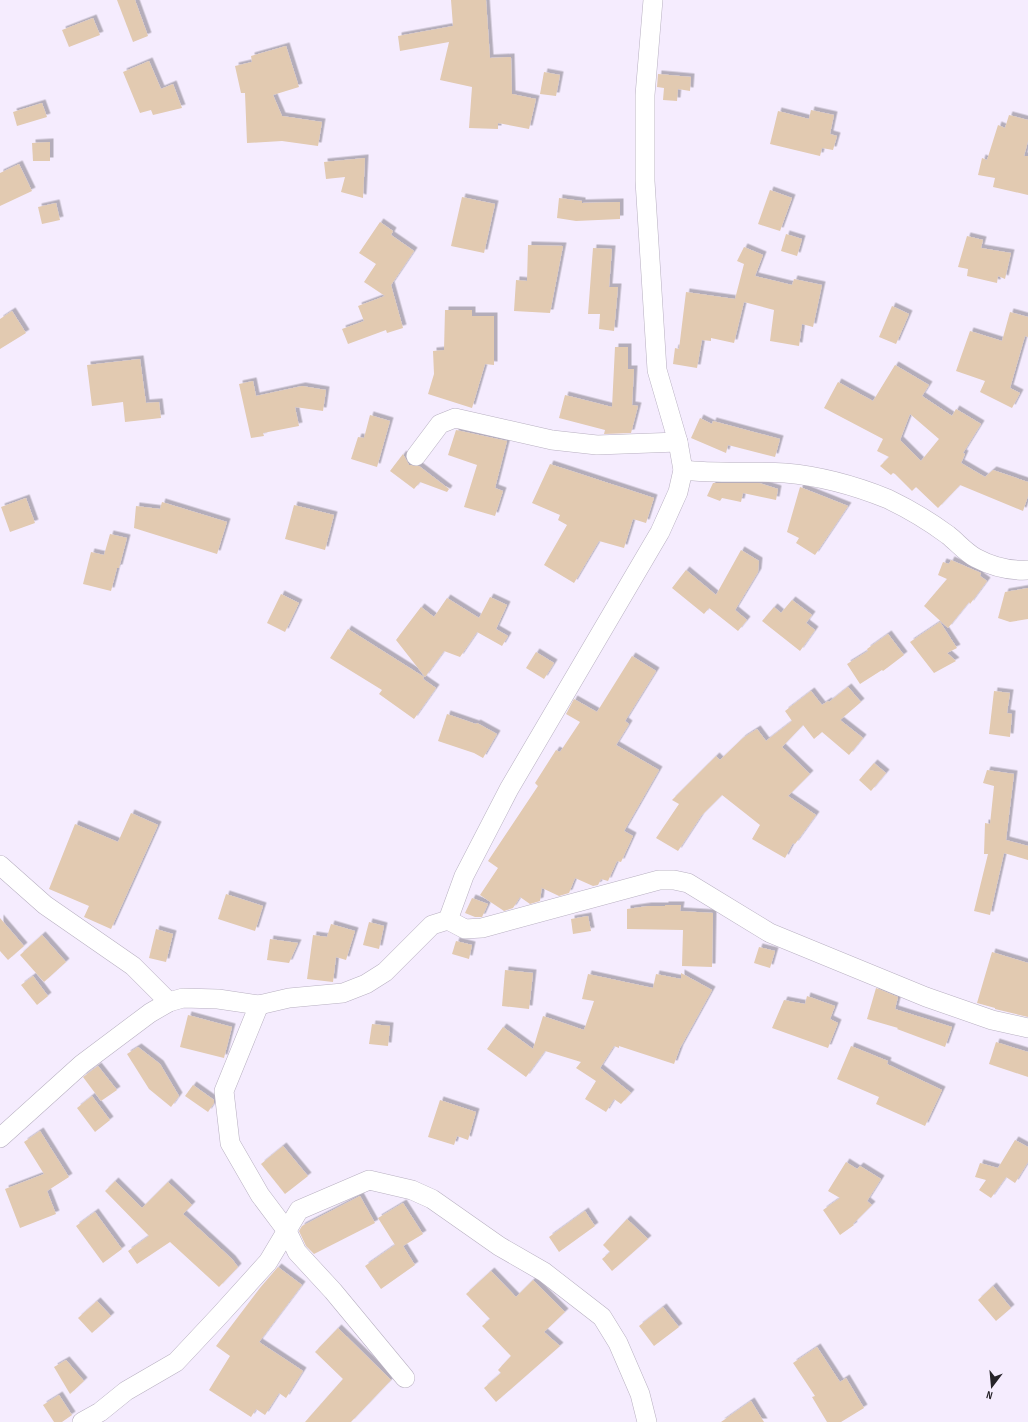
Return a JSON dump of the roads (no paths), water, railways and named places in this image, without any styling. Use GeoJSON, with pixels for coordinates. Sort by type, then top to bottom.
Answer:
{"type":"FeatureCollection","features":[{"type":"Feature","properties":{"kind":"street"},"geometry":{"type":"LineString","coordinates":[[448,920],[464,876],[509,789],[660,532],[678,492],[683,470],[678,442],[657,370],[645,181],[644,96],[653,0]]}},
{"type":"Feature","properties":{"kind":"street"},"geometry":{"type":"LineString","coordinates":[[416,456],[440,424],[455,418],[552,440],[597,445],[678,442]]}},
{"type":"Feature","properties":{"kind":"street"},"geometry":{"type":"LineString","coordinates":[[683,470],[725,473],[786,473],[843,484],[888,500],[920,516],[948,535],[975,557],[1001,568],[1018,571],[1028,570]]}},
{"type":"Feature","properties":{"kind":"street"},"geometry":{"type":"LineString","coordinates":[[0,865],[45,906],[133,966],[169,1002]]}},
{"type":"Feature","properties":{"kind":"street"},"geometry":{"type":"LineString","coordinates":[[0,1138],[82,1064],[150,1013],[169,1002],[183,998],[218,999],[260,1005],[289,998],[343,993],[366,984],[385,972],[432,925],[448,920],[465,929],[482,928],[659,880],[674,880],[694,886],[770,934],[926,997],[992,1020],[1028,1028]]}},
{"type":"Feature","properties":{"kind":"street"},"geometry":{"type":"LineString","coordinates":[[260,1005],[224,1091],[230,1143],[260,1195],[287,1231],[297,1252],[333,1291],[405,1378]]}},
{"type":"Feature","properties":{"kind":"street"},"geometry":{"type":"LineString","coordinates":[[82,1422],[104,1417],[126,1391],[176,1362],[268,1262],[299,1210],[369,1180],[379,1181],[412,1190],[432,1199],[499,1246],[544,1272],[602,1317],[618,1343],[640,1394],[647,1422]]}}]}
